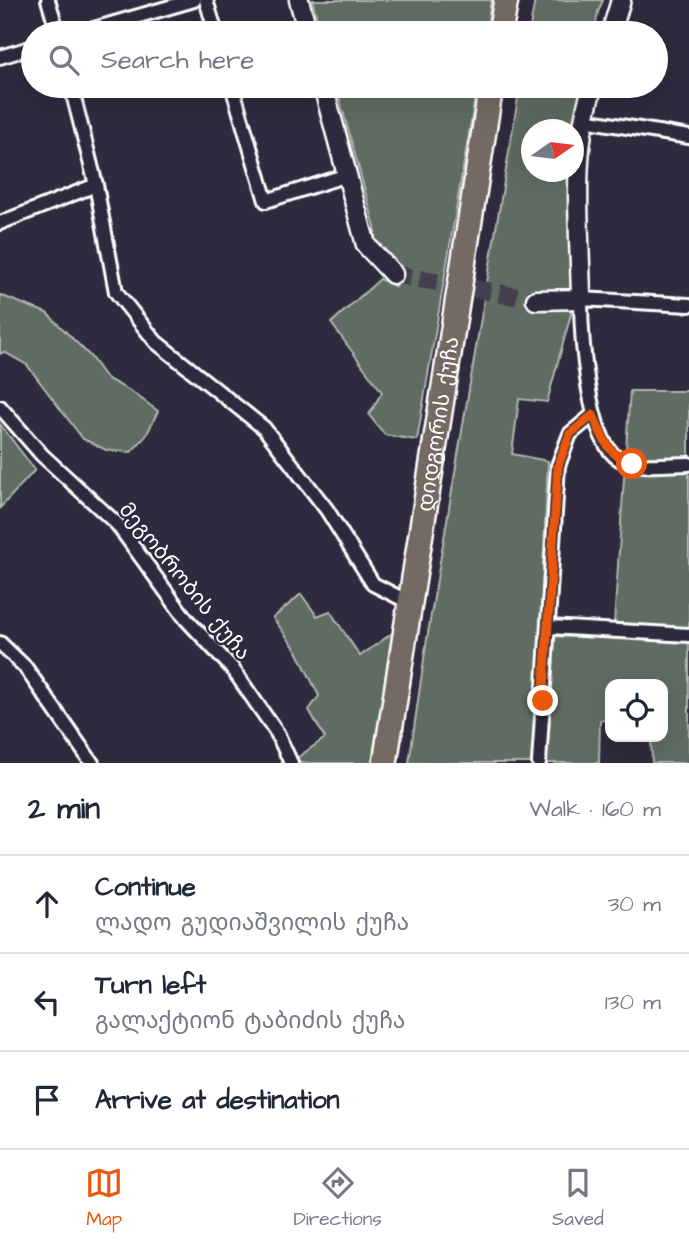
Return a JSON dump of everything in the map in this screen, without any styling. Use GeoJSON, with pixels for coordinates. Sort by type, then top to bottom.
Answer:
{"type":"FeatureCollection","features":[{"type":"Feature","properties":{"kind":"highway"},"geometry":{"type":"LineString","coordinates":[[502,21],[506,0]]}},
{"type":"Feature","properties":{"kind":"highway","name":"დიდგორის ქუჩა"},"geometry":{"type":"LineString","coordinates":[[385,763],[490,98]]}},
{"type":"Feature","properties":{"kind":"street"},"geometry":{"type":"LineString","coordinates":[[48,0],[54,21]]}},
{"type":"Feature","properties":{"kind":"street"},"geometry":{"type":"LineString","coordinates":[[121,21],[194,0]]}},
{"type":"Feature","properties":{"kind":"street"},"geometry":{"type":"LineString","coordinates":[[206,0],[212,21]]}},
{"type":"Feature","properties":{"kind":"street"},"geometry":{"type":"LineString","coordinates":[[299,0],[305,21]]}},
{"type":"Feature","properties":{"kind":"street"},"geometry":{"type":"LineString","coordinates":[[615,21],[621,0]]}},
{"type":"Feature","properties":{"kind":"street"},"geometry":{"type":"LineString","coordinates":[[0,57],[21,51]]}},
{"type":"Feature","properties":{"kind":"street"},"geometry":{"type":"LineString","coordinates":[[74,98],[96,185],[116,292],[156,342],[264,428],[327,510],[373,584],[410,603]]}},
{"type":"Feature","properties":{"kind":"street"},"geometry":{"type":"LineString","coordinates":[[236,98],[266,201],[347,175]]}},
{"type":"Feature","properties":{"kind":"street"},"geometry":{"type":"LineString","coordinates":[[326,98],[366,245],[393,274]]}},
{"type":"Feature","properties":{"kind":"street"},"geometry":{"type":"LineString","coordinates":[[590,98],[584,120],[689,137]]}},
{"type":"Feature","properties":{"kind":"street"},"geometry":{"type":"LineString","coordinates":[[578,182],[581,325],[593,415],[607,447],[617,458],[632,464],[689,464]]}},
{"type":"Feature","properties":{"kind":"street"},"geometry":{"type":"LineString","coordinates":[[0,223],[96,185]]}},
{"type":"Feature","properties":{"kind":"street"},"geometry":{"type":"LineString","coordinates":[[536,300],[581,299],[689,305]]}},
{"type":"Feature","properties":{"kind":"street","name":"მეგობრობის ქუჩა"},"geometry":{"type":"LineString","coordinates":[[0,407],[42,455],[117,524],[186,619],[232,668],[277,733],[291,763]]}},
{"type":"Feature","properties":{"kind":"street"},"geometry":{"type":"LineString","coordinates":[[539,763],[558,466],[570,434],[593,415]]}},
{"type":"Feature","properties":{"kind":"street"},"geometry":{"type":"LineString","coordinates":[[549,627],[689,635]]}},
{"type":"Feature","properties":{"kind":"street"},"geometry":{"type":"LineString","coordinates":[[0,643],[24,667],[92,763]]}},
{"type":"Feature","properties":{"kind":"shaded area"},"geometry":{"type":"Polygon","coordinates":[[[312,0],[491,0],[488,21],[318,21],[312,0]]]}},
{"type":"Feature","properties":{"kind":"shaded area"},"geometry":{"type":"Polygon","coordinates":[[[535,0],[603,0],[596,21],[531,21],[535,0]]]}},
{"type":"Feature","properties":{"kind":"shaded area"},"geometry":{"type":"Polygon","coordinates":[[[339,98],[475,98],[417,440],[385,435],[369,415],[382,392],[331,323],[380,279],[396,287],[401,266],[391,262],[375,244],[375,227],[339,98]]]}},
{"type":"Feature","properties":{"kind":"shaded area"},"geometry":{"type":"Polygon","coordinates":[[[518,98],[579,98],[575,119],[521,119],[521,182],[570,182],[571,314],[547,402],[519,399],[512,454],[548,461],[540,636],[613,638],[630,391],[689,391],[689,763],[652,763],[651,742],[668,742],[668,679],[605,679],[605,720],[600,720],[599,763],[409,763],[426,645],[518,98]]]}},
{"type":"Feature","properties":{"kind":"shaded area"},"geometry":{"type":"Polygon","coordinates":[[[0,295],[47,313],[90,356],[106,378],[132,392],[158,411],[146,436],[131,452],[106,450],[83,439],[27,365],[4,352],[0,354],[0,295]]]}},
{"type":"Feature","properties":{"kind":"shaded area"},"geometry":{"type":"Polygon","coordinates":[[[0,424],[35,470],[0,508],[0,424]]]}},
{"type":"Feature","properties":{"kind":"shaded area"},"geometry":{"type":"Polygon","coordinates":[[[301,594],[317,616],[330,611],[360,656],[394,632],[372,763],[300,763],[297,758],[325,738],[309,710],[319,696],[297,651],[273,618],[301,594]]]}},
{"type":"Feature","properties":{"kind":"tunnel"},"geometry":{"type":"LineString","coordinates":[[393,274],[536,300]]}},
{"type":"Feature","properties":{"kind":"route"},"geometry":{"type":"LineString","coordinates":[[543,701],[558,466],[570,434],[593,415],[607,447],[617,458],[632,464]]}}]}
